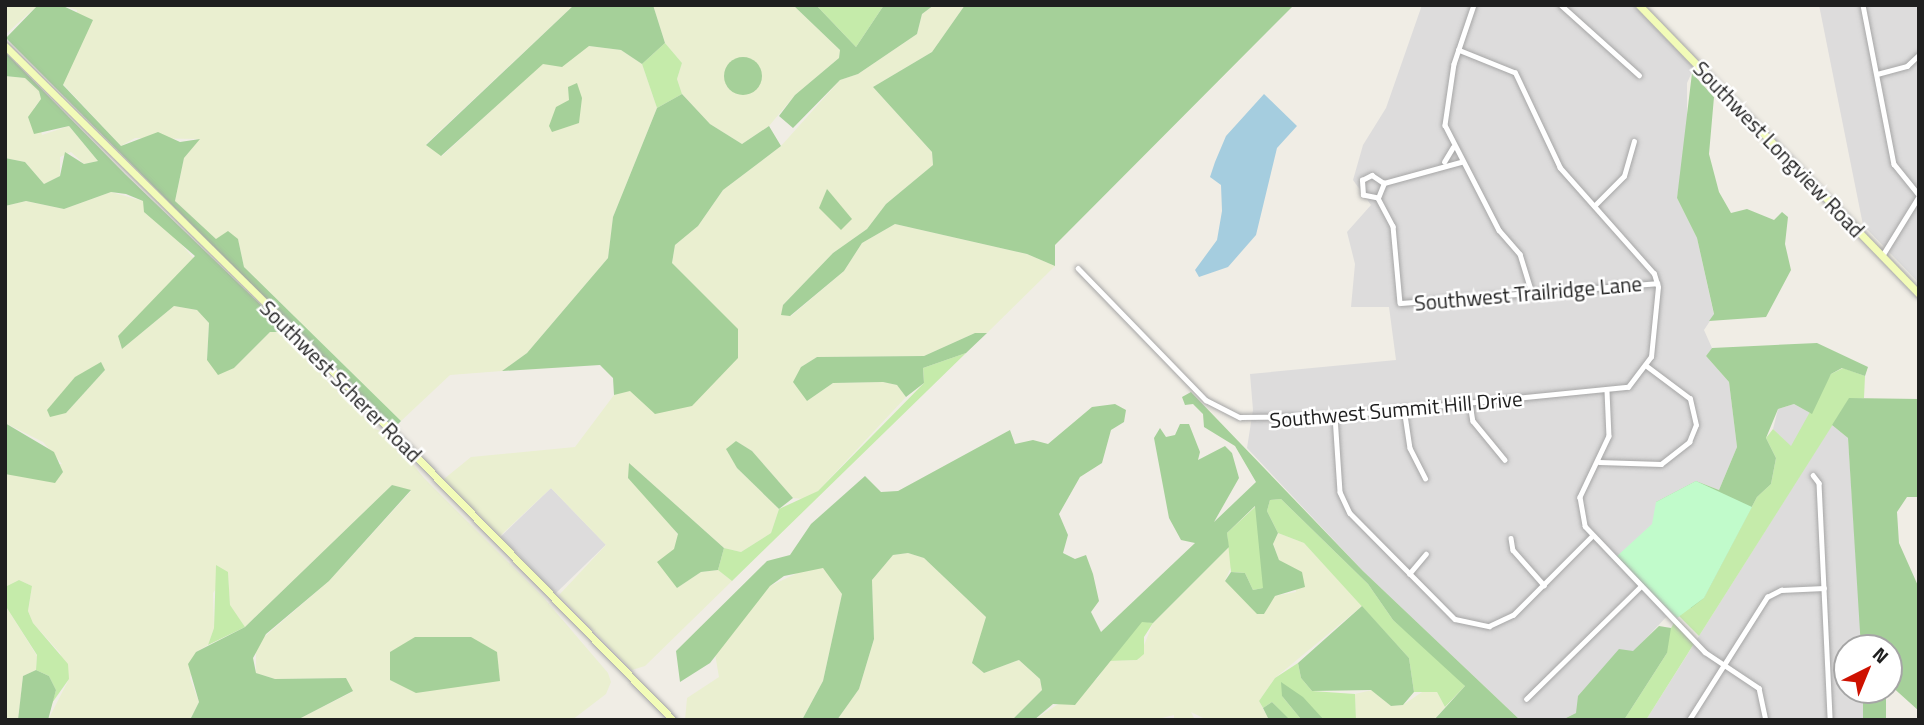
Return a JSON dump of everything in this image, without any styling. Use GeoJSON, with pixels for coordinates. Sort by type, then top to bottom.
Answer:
{"type":"FeatureCollection","features":[{"type":"Feature","properties":{"kind":"main road","name":"Southwest Longview Road"},"geometry":{"type":"LineString","coordinates":[[1639,5],[1919,294]]}},
{"type":"Feature","properties":{"kind":"main road","name":"Southwest Scherer Road"},"geometry":{"type":"LineString","coordinates":[[5,46],[278,315],[673,720]]}},
{"type":"Feature","properties":{"kind":"street"},"geometry":{"type":"LineString","coordinates":[[1474,5],[1458,50],[1445,104],[1453,147],[1499,230],[1520,254],[1532,293]]}},
{"type":"Feature","properties":{"kind":"street"},"geometry":{"type":"LineString","coordinates":[[1561,5],[1639,75]]}},
{"type":"Feature","properties":{"kind":"street"},"geometry":{"type":"LineString","coordinates":[[1863,5],[1894,164],[1919,196],[1882,257]]}},
{"type":"Feature","properties":{"kind":"street"},"geometry":{"type":"LineString","coordinates":[[1458,50],[1515,73],[1560,168],[1646,260],[1657,283],[1646,366],[1628,387],[1607,391],[1609,436],[1599,462],[1580,497],[1580,515],[1591,537],[1704,650],[1759,688],[1766,720]]}},
{"type":"Feature","properties":{"kind":"street"},"geometry":{"type":"LineString","coordinates":[[1877,74],[1907,66],[1919,55]]}},
{"type":"Feature","properties":{"kind":"street"},"geometry":{"type":"LineString","coordinates":[[1594,206],[1624,176],[1634,141]]}},
{"type":"Feature","properties":{"kind":"street"},"geometry":{"type":"LineString","coordinates":[[1443,163],[1453,147]]}},
{"type":"Feature","properties":{"kind":"street"},"geometry":{"type":"LineString","coordinates":[[1384,184],[1372,174],[1360,188],[1366,197],[1378,198],[1384,184],[1443,163],[1461,162]]}},
{"type":"Feature","properties":{"kind":"street","name":"Southwest Trailridge Lane"},"geometry":{"type":"LineString","coordinates":[[1378,198],[1393,226],[1400,303],[1657,283]]}},
{"type":"Feature","properties":{"kind":"street","name":"Southwest Summit Hill Drive"},"geometry":{"type":"LineString","coordinates":[[1078,268],[1220,409],[1255,420],[1335,416],[1607,391]]}},
{"type":"Feature","properties":{"kind":"street"},"geometry":{"type":"LineString","coordinates":[[1599,462],[1661,464],[1689,442],[1696,425],[1690,398],[1646,366]]}},
{"type":"Feature","properties":{"kind":"street"},"geometry":{"type":"LineString","coordinates":[[1470,403],[1473,421],[1505,460]]}},
{"type":"Feature","properties":{"kind":"street"},"geometry":{"type":"LineString","coordinates":[[1404,408],[1410,448],[1425,478]]}},
{"type":"Feature","properties":{"kind":"street"},"geometry":{"type":"LineString","coordinates":[[1335,416],[1340,492],[1350,513],[1455,620],[1478,626],[1513,615],[1591,537]]}},
{"type":"Feature","properties":{"kind":"street"},"geometry":{"type":"LineString","coordinates":[[1813,475],[1819,483],[1830,720]]}},
{"type":"Feature","properties":{"kind":"street"},"geometry":{"type":"LineString","coordinates":[[1511,538],[1513,550],[1544,585]]}},
{"type":"Feature","properties":{"kind":"street"},"geometry":{"type":"LineString","coordinates":[[1409,574],[1426,554]]}},
{"type":"Feature","properties":{"kind":"street"},"geometry":{"type":"LineString","coordinates":[[1526,699],[1641,586]]}},
{"type":"Feature","properties":{"kind":"street"},"geometry":{"type":"LineString","coordinates":[[1689,720],[1767,597],[1781,590],[1824,588]]}},
{"type":"Feature","properties":{"kind":"shaded area"},"geometry":{"type":"Polygon","coordinates":[[[1422,5],[1633,5],[1694,68],[1687,83],[1687,137],[1677,198],[1697,238],[1714,315],[1704,330],[1712,348],[1706,356],[1729,382],[1737,447],[1719,490],[1696,481],[1656,502],[1657,526],[1618,562],[1669,614],[1576,713],[1562,720],[1520,720],[1363,571],[1247,448],[1253,410],[1250,374],[1396,360],[1389,307],[1351,307],[1355,264],[1347,232],[1371,205],[1353,180],[1363,145],[1386,108],[1422,5]]]}},
{"type":"Feature","properties":{"kind":"shaded area"},"geometry":{"type":"Polygon","coordinates":[[[1819,5],[1919,5],[1919,283],[1863,225],[1819,5]]]}},
{"type":"Feature","properties":{"kind":"shaded area"},"geometry":{"type":"Polygon","coordinates":[[[1794,404],[1812,414],[1791,447],[1773,429],[1778,409],[1794,404]]]}},
{"type":"Feature","properties":{"kind":"shaded area"},"geometry":{"type":"Polygon","coordinates":[[[1832,425],[1848,438],[1861,632],[1833,634],[1833,704],[1863,704],[1864,720],[1646,720],[1832,425]]]}},
{"type":"Feature","properties":{"kind":"shaded area"},"geometry":{"type":"Polygon","coordinates":[[[551,488],[606,545],[556,593],[501,537],[551,488]]]}},
{"type":"Feature","properties":{"kind":"green space"},"geometry":{"type":"Polygon","coordinates":[[[5,5],[38,5],[7,33],[5,5]]]}},
{"type":"Feature","properties":{"kind":"green space"},"geometry":{"type":"Polygon","coordinates":[[[38,5],[61,5],[93,20],[63,85],[121,146],[158,132],[180,142],[200,139],[184,158],[175,201],[216,239],[228,231],[238,239],[244,267],[401,421],[394,428],[6,38],[38,5]]]}},
{"type":"Feature","properties":{"kind":"green space"},"geometry":{"type":"Polygon","coordinates":[[[61,5],[574,5],[426,144],[442,156],[543,63],[562,66],[588,46],[621,50],[642,64],[657,108],[613,217],[608,258],[527,353],[502,371],[450,375],[401,421],[244,267],[238,239],[216,239],[175,201],[184,158],[199,139],[135,138],[121,146],[63,84],[74,58],[77,10],[61,5]]]}},
{"type":"Feature","properties":{"kind":"green space"},"geometry":{"type":"Polygon","coordinates":[[[574,5],[653,5],[665,43],[642,64],[621,50],[589,46],[562,67],[543,64],[441,156],[426,145],[574,5]]]}},
{"type":"Feature","properties":{"kind":"green space"},"geometry":{"type":"Polygon","coordinates":[[[653,5],[793,5],[840,50],[839,58],[795,95],[769,126],[742,144],[710,124],[682,94],[677,79],[682,63],[665,43],[653,5]]]}},
{"type":"Feature","properties":{"kind":"green space"},"geometry":{"type":"Polygon","coordinates":[[[793,5],[816,5],[856,47],[884,5],[934,5],[922,14],[917,34],[858,74],[840,80],[793,128],[779,116],[795,95],[839,58],[840,50],[793,5]]]}},
{"type":"Feature","properties":{"kind":"green space"},"geometry":{"type":"Polygon","coordinates":[[[816,5],[884,5],[856,47],[816,5]]]}},
{"type":"Feature","properties":{"kind":"green space"},"geometry":{"type":"Polygon","coordinates":[[[934,5],[965,5],[932,52],[873,87],[932,152],[933,165],[886,204],[867,229],[833,253],[783,305],[782,314],[791,316],[844,271],[862,243],[895,224],[1027,254],[1055,266],[987,333],[975,333],[924,356],[817,357],[801,367],[807,401],[833,383],[883,382],[897,385],[906,397],[818,491],[803,499],[793,498],[752,451],[736,441],[737,468],[779,509],[771,533],[741,552],[724,548],[630,464],[678,535],[677,588],[701,572],[718,570],[732,581],[645,666],[632,670],[559,595],[606,545],[551,488],[500,536],[444,479],[471,457],[575,447],[614,395],[738,330],[672,263],[675,245],[698,226],[723,190],[781,146],[840,80],[858,74],[917,34],[922,14],[934,5]]]}},
{"type":"Feature","properties":{"kind":"green space"},"geometry":{"type":"Polygon","coordinates":[[[965,5],[1294,5],[1055,245],[1055,266],[1027,254],[895,224],[862,243],[844,271],[790,316],[781,315],[783,305],[833,253],[867,229],[886,204],[933,165],[932,152],[873,87],[932,52],[965,5]]]}},
{"type":"Feature","properties":{"kind":"green space"},"geometry":{"type":"Polygon","coordinates":[[[665,43],[682,63],[677,79],[682,94],[657,108],[642,64],[665,43]]]}},
{"type":"Feature","properties":{"kind":"green space"},"geometry":{"type":"Polygon","coordinates":[[[5,52],[125,174],[289,332],[270,332],[234,368],[218,375],[207,360],[209,323],[197,310],[174,306],[122,349],[118,336],[195,256],[144,212],[143,201],[126,194],[111,192],[64,209],[26,201],[5,206],[5,158],[25,162],[44,184],[60,176],[65,152],[84,164],[98,161],[69,126],[34,134],[28,117],[41,99],[39,91],[25,78],[5,76],[5,52]]]}},
{"type":"Feature","properties":{"kind":"green space"},"geometry":{"type":"Polygon","coordinates":[[[743,57],[756,63],[762,76],[756,89],[743,95],[730,89],[724,76],[730,63],[743,57]]]}},
{"type":"Feature","properties":{"kind":"green space"},"geometry":{"type":"Polygon","coordinates":[[[1692,73],[1714,97],[1709,154],[1719,192],[1731,213],[1747,209],[1774,220],[1782,212],[1788,217],[1785,244],[1791,270],[1766,317],[1709,321],[1714,314],[1697,238],[1677,198],[1692,73]]]}},
{"type":"Feature","properties":{"kind":"green space"},"geometry":{"type":"Polygon","coordinates":[[[5,76],[25,78],[39,90],[41,99],[34,108],[42,135],[69,126],[98,161],[84,164],[71,152],[60,157],[60,176],[44,184],[25,162],[5,158],[5,76]]]}},
{"type":"Feature","properties":{"kind":"green space"},"geometry":{"type":"Polygon","coordinates":[[[577,83],[582,98],[579,123],[552,132],[549,126],[556,107],[569,100],[568,87],[577,83]]]}},
{"type":"Feature","properties":{"kind":"green space"},"geometry":{"type":"Polygon","coordinates":[[[682,94],[710,124],[742,144],[769,126],[781,146],[723,190],[698,226],[675,245],[672,263],[738,329],[738,358],[692,406],[655,414],[630,391],[614,395],[613,378],[600,365],[502,371],[527,353],[608,258],[613,217],[657,108],[682,94]]]}},
{"type":"Feature","properties":{"kind":"green space"},"geometry":{"type":"Polygon","coordinates":[[[827,189],[852,219],[841,230],[819,208],[827,189]]]}},
{"type":"Feature","properties":{"kind":"green space"},"geometry":{"type":"Polygon","coordinates":[[[111,192],[143,201],[196,261],[118,336],[122,349],[174,306],[197,310],[209,323],[207,360],[234,368],[270,332],[289,332],[303,354],[375,429],[387,433],[424,478],[543,597],[608,673],[611,682],[606,694],[572,720],[297,720],[352,692],[346,678],[275,679],[256,673],[256,644],[329,581],[411,491],[392,485],[245,627],[230,606],[228,572],[213,593],[214,628],[208,645],[196,652],[190,678],[199,702],[190,720],[48,720],[69,679],[60,653],[33,623],[28,611],[32,586],[19,580],[5,587],[5,474],[62,464],[43,442],[5,423],[5,206],[26,201],[64,209],[111,192]],[[105,370],[75,377],[66,413],[105,370]]]}},
{"type":"Feature","properties":{"kind":"green space"},"geometry":{"type":"Polygon","coordinates":[[[975,333],[987,333],[966,353],[923,368],[924,383],[906,397],[897,385],[883,382],[833,383],[807,401],[793,382],[801,367],[817,357],[924,356],[975,333]]]}},
{"type":"Feature","properties":{"kind":"green space"},"geometry":{"type":"Polygon","coordinates":[[[1817,343],[1868,367],[1865,376],[1842,368],[1831,374],[1812,414],[1794,404],[1778,409],[1766,438],[1776,458],[1771,484],[1757,497],[1704,598],[1691,608],[1656,502],[1696,481],[1719,490],[1737,447],[1729,382],[1706,356],[1712,348],[1817,343]]]}},
{"type":"Feature","properties":{"kind":"green space"},"geometry":{"type":"Polygon","coordinates":[[[966,353],[732,581],[718,570],[724,548],[741,552],[771,533],[779,509],[818,491],[924,383],[923,368],[966,353]]]}},
{"type":"Feature","properties":{"kind":"green space"},"geometry":{"type":"Polygon","coordinates":[[[101,362],[105,370],[66,413],[50,417],[47,410],[75,377],[101,362]]]}},
{"type":"Feature","properties":{"kind":"green space"},"geometry":{"type":"Polygon","coordinates":[[[1843,368],[1865,376],[1864,398],[1849,399],[1699,636],[1678,615],[1704,598],[1757,497],[1771,484],[1776,458],[1766,438],[1773,429],[1791,446],[1831,374],[1843,368]]]}},
{"type":"Feature","properties":{"kind":"green space"},"geometry":{"type":"Polygon","coordinates":[[[1191,392],[1363,571],[1520,720],[1434,720],[1465,686],[1393,620],[1368,584],[1281,499],[1270,500],[1267,511],[1278,533],[1273,544],[1279,560],[1302,572],[1305,587],[1275,596],[1264,614],[1257,614],[1225,581],[1231,572],[1245,573],[1253,590],[1263,588],[1255,506],[1227,533],[1229,547],[1153,623],[1142,622],[1075,705],[1053,704],[1034,720],[1012,720],[1042,690],[1040,679],[1019,660],[984,673],[972,663],[986,617],[924,558],[908,553],[893,555],[872,580],[874,639],[859,689],[837,720],[802,720],[823,681],[842,594],[823,568],[784,576],[770,586],[710,663],[680,682],[676,651],[767,561],[790,555],[811,524],[865,476],[881,492],[898,491],[1010,430],[1015,444],[1033,440],[1048,444],[1092,407],[1115,404],[1126,410],[1124,422],[1111,430],[1102,463],[1080,477],[1059,514],[1068,535],[1063,553],[1075,559],[1086,555],[1093,574],[1099,601],[1091,612],[1101,632],[1195,543],[1181,540],[1169,518],[1154,438],[1160,428],[1166,437],[1175,435],[1180,424],[1189,424],[1200,452],[1198,460],[1225,446],[1232,453],[1239,478],[1214,522],[1256,482],[1235,446],[1204,427],[1203,414],[1193,404],[1185,405],[1182,397],[1191,392]]]}},
{"type":"Feature","properties":{"kind":"green space"},"geometry":{"type":"Polygon","coordinates":[[[1849,398],[1919,399],[1919,497],[1907,497],[1897,512],[1899,543],[1919,588],[1919,711],[1903,697],[1903,634],[1860,634],[1848,438],[1832,425],[1849,398]]]}},
{"type":"Feature","properties":{"kind":"green space"},"geometry":{"type":"Polygon","coordinates":[[[5,423],[54,452],[63,472],[55,483],[5,474],[5,423]]]}},
{"type":"Feature","properties":{"kind":"green space"},"geometry":{"type":"Polygon","coordinates":[[[736,441],[752,451],[793,498],[779,509],[737,468],[726,449],[736,441]]]}},
{"type":"Feature","properties":{"kind":"green space"},"geometry":{"type":"Polygon","coordinates":[[[629,463],[724,548],[718,570],[701,572],[677,588],[657,562],[674,549],[678,534],[628,478],[629,463]]]}},
{"type":"Feature","properties":{"kind":"green space"},"geometry":{"type":"Polygon","coordinates":[[[1696,481],[1752,507],[1704,598],[1677,618],[1616,557],[1652,524],[1656,502],[1696,481]]]}},
{"type":"Feature","properties":{"kind":"green space"},"geometry":{"type":"Polygon","coordinates":[[[392,485],[411,490],[329,581],[266,634],[253,658],[256,673],[275,679],[346,678],[353,691],[297,720],[190,720],[199,702],[188,664],[196,652],[245,627],[392,485]]]}},
{"type":"Feature","properties":{"kind":"green space"},"geometry":{"type":"Polygon","coordinates":[[[1281,499],[1368,584],[1393,620],[1457,675],[1465,686],[1445,707],[1437,692],[1414,692],[1409,658],[1304,543],[1278,533],[1267,511],[1270,500],[1281,499]]]}},
{"type":"Feature","properties":{"kind":"green space"},"geometry":{"type":"Polygon","coordinates":[[[1256,506],[1264,563],[1263,588],[1253,590],[1245,573],[1231,572],[1227,533],[1256,506]]]}},
{"type":"Feature","properties":{"kind":"green space"},"geometry":{"type":"Polygon","coordinates":[[[1278,533],[1304,543],[1362,606],[1275,678],[1259,701],[1269,720],[1207,720],[1191,712],[1195,720],[1174,720],[1174,715],[1154,720],[1034,720],[1098,678],[1108,661],[1138,660],[1153,623],[1229,547],[1234,560],[1225,581],[1264,614],[1274,596],[1296,592],[1291,570],[1279,560],[1273,543],[1278,533]]]}},
{"type":"Feature","properties":{"kind":"green space"},"geometry":{"type":"Polygon","coordinates":[[[908,553],[924,558],[986,617],[973,664],[984,673],[1019,660],[1040,679],[1042,690],[1012,720],[837,720],[859,689],[874,639],[872,580],[893,555],[908,553]]]}},
{"type":"Feature","properties":{"kind":"green space"},"geometry":{"type":"Polygon","coordinates":[[[216,565],[228,572],[230,605],[245,627],[208,645],[214,628],[216,565]]]}},
{"type":"Feature","properties":{"kind":"green space"},"geometry":{"type":"Polygon","coordinates":[[[808,568],[823,568],[833,576],[842,594],[823,681],[802,720],[685,720],[687,698],[719,677],[715,654],[721,643],[770,586],[808,568]]]}},
{"type":"Feature","properties":{"kind":"green space"},"geometry":{"type":"Polygon","coordinates":[[[19,580],[32,586],[28,611],[33,623],[68,664],[69,679],[52,703],[56,690],[49,676],[36,670],[37,655],[5,605],[5,587],[19,580]]]}},
{"type":"Feature","properties":{"kind":"green space"},"geometry":{"type":"Polygon","coordinates":[[[5,605],[37,656],[36,670],[23,676],[18,720],[5,720],[5,605]]]}},
{"type":"Feature","properties":{"kind":"green space"},"geometry":{"type":"Polygon","coordinates":[[[1362,606],[1409,658],[1414,692],[1403,705],[1391,706],[1371,690],[1312,691],[1301,678],[1298,663],[1362,606]]]}},
{"type":"Feature","properties":{"kind":"green space"},"geometry":{"type":"Polygon","coordinates":[[[1142,621],[1153,623],[1144,637],[1144,654],[1137,660],[1108,661],[1142,621]]]}},
{"type":"Feature","properties":{"kind":"green space"},"geometry":{"type":"Polygon","coordinates":[[[1675,621],[1695,642],[1646,720],[1624,720],[1667,653],[1665,639],[1675,621]]]}},
{"type":"Feature","properties":{"kind":"green space"},"geometry":{"type":"Polygon","coordinates":[[[1659,626],[1671,628],[1667,653],[1624,720],[1562,720],[1576,713],[1578,696],[1619,649],[1633,651],[1659,626]]]}},
{"type":"Feature","properties":{"kind":"green space"},"geometry":{"type":"Polygon","coordinates":[[[415,637],[471,637],[497,652],[500,681],[416,693],[390,680],[390,652],[415,637]]]}},
{"type":"Feature","properties":{"kind":"green space"},"geometry":{"type":"Polygon","coordinates":[[[1298,663],[1301,678],[1312,691],[1355,694],[1356,720],[1324,720],[1282,696],[1300,718],[1288,719],[1272,702],[1263,708],[1259,701],[1275,678],[1298,663]]]}},
{"type":"Feature","properties":{"kind":"green space"},"geometry":{"type":"Polygon","coordinates":[[[36,670],[49,676],[56,690],[48,720],[18,720],[23,676],[36,670]]]}},
{"type":"Feature","properties":{"kind":"green space"},"geometry":{"type":"Polygon","coordinates":[[[1281,682],[1303,697],[1324,720],[1269,720],[1263,708],[1272,702],[1288,718],[1300,718],[1282,696],[1281,682]]]}},
{"type":"Feature","properties":{"kind":"green space"},"geometry":{"type":"Polygon","coordinates":[[[1428,688],[1437,692],[1445,707],[1434,720],[1356,720],[1355,694],[1372,690],[1391,706],[1403,705],[1428,688]]]}},
{"type":"Feature","properties":{"kind":"green space"},"geometry":{"type":"Polygon","coordinates":[[[1863,704],[1886,704],[1886,720],[1863,720],[1863,704]]]}},
{"type":"Feature","properties":{"kind":"water"},"geometry":{"type":"Polygon","coordinates":[[[1264,94],[1297,126],[1277,148],[1256,235],[1228,267],[1199,277],[1195,270],[1217,240],[1222,211],[1221,185],[1210,177],[1215,162],[1226,136],[1264,94]]]}}]}
